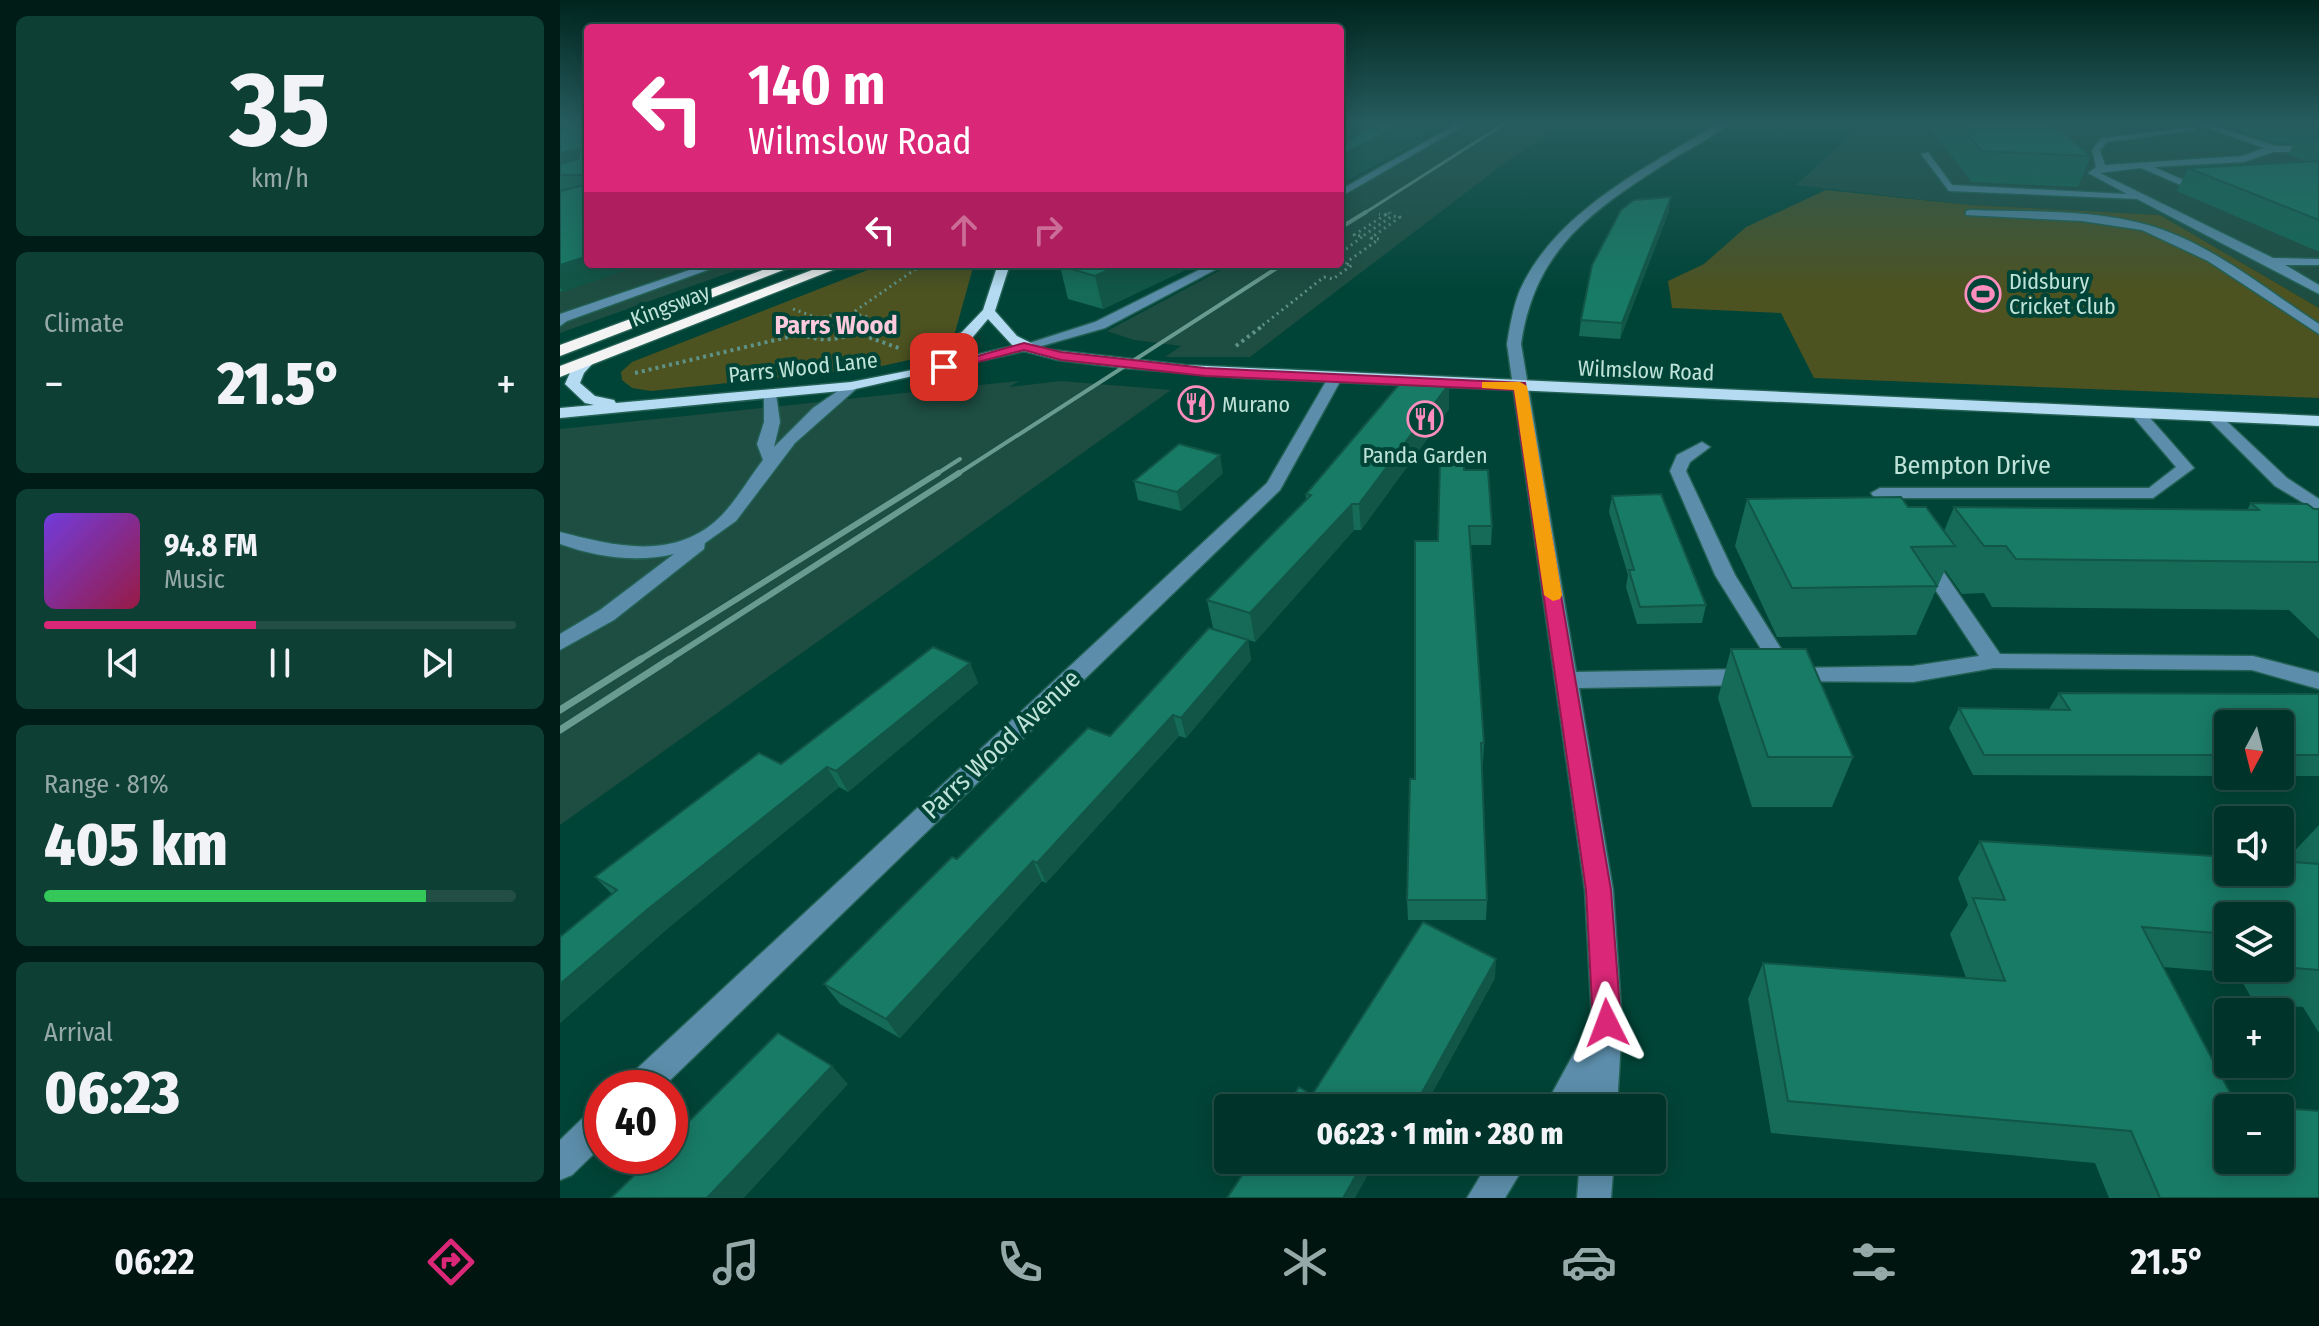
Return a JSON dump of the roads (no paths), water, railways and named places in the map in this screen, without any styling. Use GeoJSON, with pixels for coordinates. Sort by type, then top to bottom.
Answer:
{"type":"FeatureCollection","features":[{"type":"Feature","properties":{"kind":"highway","name":"Kingsway"},"geometry":{"type":"LineString","coordinates":[[560,351],[781,268]]}},
{"type":"Feature","properties":{"kind":"highway","name":"Kingsway"},"geometry":{"type":"LineString","coordinates":[[560,372],[830,268]]}},
{"type":"Feature","properties":{"kind":"main road"},"geometry":{"type":"LineString","coordinates":[[882,381],[941,354],[967,335],[989,311],[1003,268]]}},
{"type":"Feature","properties":{"kind":"main road","name":"Wilmslow Road"},"geometry":{"type":"LineString","coordinates":[[989,311],[1004,333],[1024,347],[1061,356],[1205,372],[2319,421]]}},
{"type":"Feature","properties":{"kind":"main road","name":"Parrs Wood Lane"},"geometry":{"type":"LineString","coordinates":[[560,413],[851,386],[1024,347]]}},
{"type":"Feature","properties":{"kind":"main road","name":"Parrs Wood Lane"},"geometry":{"type":"LineString","coordinates":[[589,360],[577,371],[574,388],[590,400],[632,406]]}},
{"type":"Feature","properties":{"kind":"street"},"geometry":{"type":"LineString","coordinates":[[1344,192],[1368,178]]}},
{"type":"Feature","properties":{"kind":"street"},"geometry":{"type":"LineString","coordinates":[[1602,1094],[1607,1023],[1599,890],[1514,344],[1528,286],[1542,262],[1573,227],[1642,178]]}},
{"type":"Feature","properties":{"kind":"street"},"geometry":{"type":"LineString","coordinates":[[1942,178],[1949,188],[2141,197]]}},
{"type":"Feature","properties":{"kind":"street"},"geometry":{"type":"LineString","coordinates":[[2103,178],[2270,261],[2319,290]]}},
{"type":"Feature","properties":{"kind":"street"},"geometry":{"type":"LineString","coordinates":[[2170,178],[2183,183]]}},
{"type":"Feature","properties":{"kind":"street"},"geometry":{"type":"LineString","coordinates":[[1970,213],[2109,221],[2145,227],[2179,241],[2319,330]]}},
{"type":"Feature","properties":{"kind":"street"},"geometry":{"type":"LineString","coordinates":[[2270,261],[2319,262]]}},
{"type":"Feature","properties":{"kind":"street"},"geometry":{"type":"LineString","coordinates":[[560,322],[562,318],[706,268]]}},
{"type":"Feature","properties":{"kind":"street"},"geometry":{"type":"LineString","coordinates":[[1024,347],[1100,325],[1212,268]]}},
{"type":"Feature","properties":{"kind":"street","name":"Parrs Wood Avenue"},"geometry":{"type":"LineString","coordinates":[[658,1070],[1274,486],[1335,378]]}},
{"type":"Feature","properties":{"kind":"street"},"geometry":{"type":"LineString","coordinates":[[560,643],[641,591],[722,525],[748,495],[771,460],[820,408],[851,386]]}},
{"type":"Feature","properties":{"kind":"street"},"geometry":{"type":"LineString","coordinates":[[769,394],[772,422],[765,444],[771,460]]}},
{"type":"Feature","properties":{"kind":"street","name":"Bempton Drive"},"geometry":{"type":"LineString","coordinates":[[1994,661],[1880,493],[2153,493],[2186,468],[2138,413]]}},
{"type":"Feature","properties":{"kind":"street"},"geometry":{"type":"LineString","coordinates":[[2214,417],[2281,482],[2319,507]]}},
{"type":"Feature","properties":{"kind":"street"},"geometry":{"type":"LineString","coordinates":[[1702,447],[1683,459],[1678,471],[1725,575],[1774,651],[1786,676]]}},
{"type":"Feature","properties":{"kind":"street"},"geometry":{"type":"LineString","coordinates":[[560,538],[578,546],[609,552],[644,552],[687,544],[722,525]]}},
{"type":"Feature","properties":{"kind":"street"},"geometry":{"type":"LineString","coordinates":[[1566,680],[1913,674],[1994,661],[2253,663],[2319,681]]}},
{"type":"Feature","properties":{"kind":"street"},"geometry":{"type":"LineString","coordinates":[[1568,1094],[1607,1023]]}},
{"type":"Feature","properties":{"kind":"street"},"geometry":{"type":"LineString","coordinates":[[560,1163],[584,1140]]}},
{"type":"Feature","properties":{"kind":"street"},"geometry":{"type":"LineString","coordinates":[[1484,1198],[1501,1174]]}},
{"type":"Feature","properties":{"kind":"street"},"geometry":{"type":"LineString","coordinates":[[1594,1198],[1596,1174]]}},
{"type":"Feature","properties":{"kind":"railway"},"geometry":{"type":"LineString","coordinates":[[1363,214],[1419,178]]}},
{"type":"Feature","properties":{"kind":"railway"},"geometry":{"type":"LineString","coordinates":[[1344,226],[1366,212]]}},
{"type":"Feature","properties":{"kind":"railway"},"geometry":{"type":"LineString","coordinates":[[956,475],[1277,268]]}},
{"type":"Feature","properties":{"kind":"railway"},"geometry":{"type":"LineString","coordinates":[[935,475],[960,459]]}},
{"type":"Feature","properties":{"kind":"railway"},"geometry":{"type":"LineString","coordinates":[[638,661],[938,473]]}},
{"type":"Feature","properties":{"kind":"railway"},"geometry":{"type":"LineString","coordinates":[[667,661],[959,473]]}},
{"type":"Feature","properties":{"kind":"railway"},"geometry":{"type":"LineString","coordinates":[[560,710],[641,659]]}},
{"type":"Feature","properties":{"kind":"railway"},"geometry":{"type":"LineString","coordinates":[[560,730],[670,659]]}},
{"type":"Feature","properties":{"kind":"place","name":"Didsbury Cricket Club"},"geometry":{"type":"Point","coordinates":[1983,294]}},
{"type":"Feature","properties":{"kind":"place","name":"Murano"},"geometry":{"type":"Point","coordinates":[1196,404]}},
{"type":"Feature","properties":{"kind":"place","name":"Panda Garden"},"geometry":{"type":"Point","coordinates":[1425,419]}},
{"type":"Feature","properties":{"kind":"district","name":"Parrs Wood"},"geometry":{"type":"Point","coordinates":[836,325]}}]}
